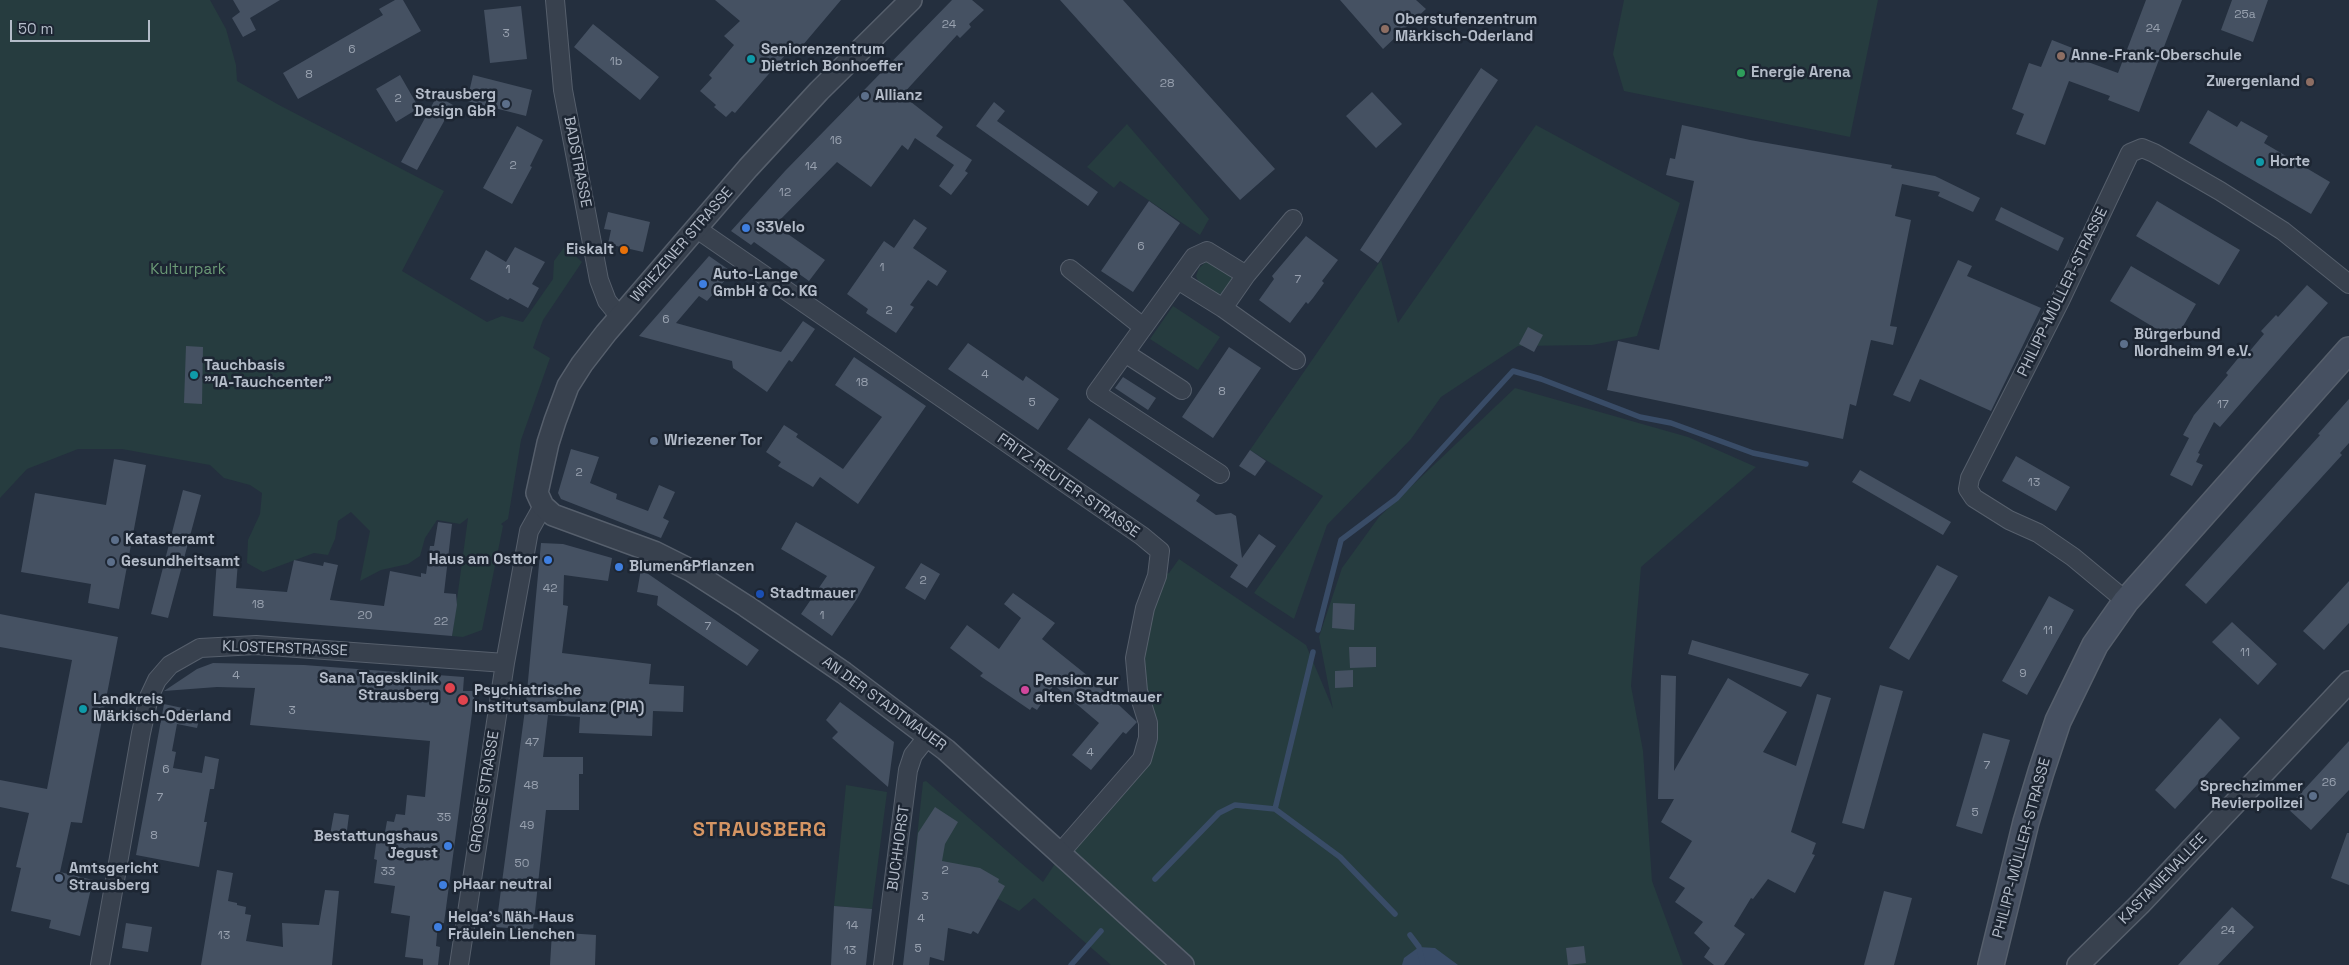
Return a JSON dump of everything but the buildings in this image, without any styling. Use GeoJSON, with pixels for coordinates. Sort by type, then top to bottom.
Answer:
{"type":"FeatureCollection","features":[{"type":"Feature","properties":{"kind":"main road","name":"PHILIPP-MÜLLER-STRASSE"},"geometry":{"type":"LineString","coordinates":[[1991,965],[2026,822],[2058,721],[2095,645],[2126,601],[2349,350]]}},
{"type":"Feature","properties":{"kind":"street","name":"BADSTRASSE"},"geometry":{"type":"LineString","coordinates":[[555,0],[563,90],[599,280],[607,301],[620,317]]}},
{"type":"Feature","properties":{"kind":"street","name":"WRIEZENER STRASSE"},"geometry":{"type":"LineString","coordinates":[[543,506],[537,493],[548,443],[568,386],[582,364],[620,317],[819,91],[911,0]]}},
{"type":"Feature","properties":{"kind":"street","name":"PHILIPP-MÜLLER-STRASSE"},"geometry":{"type":"LineString","coordinates":[[2126,601],[2073,557],[2038,533],[2010,520],[1974,498],[1968,489],[1970,478],[2060,301],[2130,153],[2142,148],[2154,153],[2220,191],[2283,231],[2349,284]]}},
{"type":"Feature","properties":{"kind":"street"},"geometry":{"type":"LineString","coordinates":[[1222,308],[1246,275],[1293,219]]}},
{"type":"Feature","properties":{"kind":"street","name":"FRITZ-REUTER-STRASSE"},"geometry":{"type":"LineString","coordinates":[[697,229],[1142,536],[1160,552],[1157,576],[1145,608],[1135,658],[1138,691],[1148,722],[1148,738],[1142,758],[1060,853]]}},
{"type":"Feature","properties":{"kind":"street"},"geometry":{"type":"LineString","coordinates":[[1220,474],[1096,393],[1194,257],[1207,251],[1246,275]]}},
{"type":"Feature","properties":{"kind":"street"},"geometry":{"type":"LineString","coordinates":[[1070,269],[1143,327]]}},
{"type":"Feature","properties":{"kind":"street"},"geometry":{"type":"LineString","coordinates":[[1178,280],[1222,308],[1296,360]]}},
{"type":"Feature","properties":{"kind":"street"},"geometry":{"type":"LineString","coordinates":[[1125,352],[1182,390]]}},
{"type":"Feature","properties":{"kind":"street","name":"AN DER STADTMAUER"},"geometry":{"type":"LineString","coordinates":[[543,506],[553,515],[654,552],[690,570],[844,673],[928,736],[988,787],[1183,965]]}},
{"type":"Feature","properties":{"kind":"street","name":"GROSSE STRASSE"},"geometry":{"type":"LineString","coordinates":[[459,965],[505,663],[529,531],[543,506]]}},
{"type":"Feature","properties":{"kind":"street","name":"KLOSTERSTRASSE"},"geometry":{"type":"LineString","coordinates":[[100,965],[140,732],[149,697],[157,680],[170,665],[200,648],[256,645],[505,663]]}},
{"type":"Feature","properties":{"kind":"street","name":"KASTANIENALLEE"},"geometry":{"type":"LineString","coordinates":[[2078,965],[2140,904],[2349,682]]}},
{"type":"Feature","properties":{"kind":"street","name":"BUCHHORST"},"geometry":{"type":"LineString","coordinates":[[883,965],[908,770],[913,755],[928,736]]}},
{"type":"Feature","properties":{"kind":"green space","name":"Kulturpark"},"geometry":{"type":"Polygon","coordinates":[[[0,0],[210,0],[226,29],[236,65],[237,81],[444,191],[402,271],[487,322],[502,316],[523,322],[553,279],[554,261],[565,246],[582,262],[543,320],[533,348],[550,358],[521,440],[508,519],[501,524],[503,526],[482,630],[463,637],[452,636],[468,518],[460,524],[437,520],[425,538],[420,556],[408,564],[381,570],[360,581],[370,531],[351,512],[338,521],[335,539],[328,555],[314,553],[263,572],[247,563],[248,540],[260,514],[262,493],[250,485],[224,478],[210,465],[122,449],[78,449],[27,469],[0,498],[0,0]]]}},
{"type":"Feature","properties":{"kind":"green space","name":"Energie Arena"},"geometry":{"type":"Polygon","coordinates":[[[1624,0],[1878,0],[1850,137],[1624,91],[1613,54],[1624,0]]]}},
{"type":"Feature","properties":{"kind":"green space"},"geometry":{"type":"Polygon","coordinates":[[[1127,124],[1209,219],[1200,235],[1120,181],[1114,188],[1087,167],[1127,124]]]}},
{"type":"Feature","properties":{"kind":"green space"},"geometry":{"type":"Polygon","coordinates":[[[1536,125],[1680,203],[1637,336],[1592,345],[1518,346],[1441,397],[1411,439],[1327,525],[1294,619],[1254,593],[1323,496],[1250,450],[1381,260],[1398,323],[1536,125]]]}},
{"type":"Feature","properties":{"kind":"green space"},"geometry":{"type":"Polygon","coordinates":[[[1207,261],[1229,271],[1232,277],[1227,291],[1220,294],[1211,292],[1199,283],[1196,276],[1199,268],[1207,261]]]}},
{"type":"Feature","properties":{"kind":"green space"},"geometry":{"type":"Polygon","coordinates":[[[1173,306],[1220,337],[1198,370],[1150,339],[1173,306]]]}},
{"type":"Feature","properties":{"kind":"green space"},"geometry":{"type":"Polygon","coordinates":[[[1515,388],[1688,437],[1756,467],[1641,567],[1631,686],[1643,751],[1652,881],[1683,965],[1111,965],[1034,898],[1019,911],[998,899],[941,877],[913,874],[923,782],[926,781],[1043,882],[1060,856],[1098,823],[1118,786],[1142,759],[1138,691],[1157,576],[1169,573],[1179,559],[1306,645],[1333,709],[1319,637],[1342,568],[1379,517],[1515,388]]]}},
{"type":"Feature","properties":{"kind":"green space"},"geometry":{"type":"Polygon","coordinates":[[[846,785],[887,792],[872,909],[834,906],[846,785]]]}},
{"type":"Feature","properties":{"kind":"water"},"geometry":{"type":"Polygon","coordinates":[[[1419,947],[1435,948],[1458,965],[1402,965],[1404,958],[1419,947]]]}},
{"type":"Feature","properties":{"kind":"waterway"},"geometry":{"type":"LineString","coordinates":[[1318,630],[1341,540],[1397,498],[1513,371],[1541,379],[1640,417],[1671,423],[1753,453],[1806,464]]}},
{"type":"Feature","properties":{"kind":"waterway"},"geometry":{"type":"LineString","coordinates":[[1313,652],[1275,809],[1340,857],[1395,914]]}},
{"type":"Feature","properties":{"kind":"waterway"},"geometry":{"type":"LineString","coordinates":[[1155,879],[1219,813],[1235,805],[1275,809]]}},
{"type":"Feature","properties":{"kind":"waterway"},"geometry":{"type":"LineString","coordinates":[[1071,965],[1101,931]]}},
{"type":"Feature","properties":{"kind":"waterway"},"geometry":{"type":"LineString","coordinates":[[1410,935],[1419,947],[1423,965]]}},
{"type":"Feature","properties":{"kind":"place","name":"Oberstufenzentrum Märkisch-Oderland"},"geometry":{"type":"Point","coordinates":[1385,29]}},
{"type":"Feature","properties":{"kind":"place","name":"Anne-Frank-Oberschule"},"geometry":{"type":"Point","coordinates":[2061,56]}},
{"type":"Feature","properties":{"kind":"place","name":"Seniorenzentrum Dietrich Bonhoeffer"},"geometry":{"type":"Point","coordinates":[751,59]}},
{"type":"Feature","properties":{"kind":"place","name":"Energie Arena"},"geometry":{"type":"Point","coordinates":[1741,73]}},
{"type":"Feature","properties":{"kind":"place","name":"Zwergenland"},"geometry":{"type":"Point","coordinates":[2310,82]}},
{"type":"Feature","properties":{"kind":"place","name":"Allianz"},"geometry":{"type":"Point","coordinates":[865,96]}},
{"type":"Feature","properties":{"kind":"place","name":"Strausberg Design GbR"},"geometry":{"type":"Point","coordinates":[506,104]}},
{"type":"Feature","properties":{"kind":"place","name":"Horte"},"geometry":{"type":"Point","coordinates":[2260,162]}},
{"type":"Feature","properties":{"kind":"place","name":"S3Velo"},"geometry":{"type":"Point","coordinates":[746,228]}},
{"type":"Feature","properties":{"kind":"place","name":"Eiskalt"},"geometry":{"type":"Point","coordinates":[624,250]}},
{"type":"Feature","properties":{"kind":"place","name":"Auto-Lange GmbH & Co. KG"},"geometry":{"type":"Point","coordinates":[703,284]}},
{"type":"Feature","properties":{"kind":"place","name":"Bürgerbund Nordheim 91 e.V."},"geometry":{"type":"Point","coordinates":[2124,344]}},
{"type":"Feature","properties":{"kind":"place","name":"Tauchbasis \"1A-Tauchcenter\""},"geometry":{"type":"Point","coordinates":[194,375]}},
{"type":"Feature","properties":{"kind":"place","name":"Wriezener Tor"},"geometry":{"type":"Point","coordinates":[654,441]}},
{"type":"Feature","properties":{"kind":"place","name":"Katasteramt"},"geometry":{"type":"Point","coordinates":[115,540]}},
{"type":"Feature","properties":{"kind":"place","name":"Haus am Osttor"},"geometry":{"type":"Point","coordinates":[548,560]}},
{"type":"Feature","properties":{"kind":"place","name":"Gesundheitsamt"},"geometry":{"type":"Point","coordinates":[111,562]}},
{"type":"Feature","properties":{"kind":"place","name":"Blumen&Pflanzen"},"geometry":{"type":"Point","coordinates":[619,567]}},
{"type":"Feature","properties":{"kind":"place","name":"Stadtmauer"},"geometry":{"type":"Point","coordinates":[760,594]}},
{"type":"Feature","properties":{"kind":"place","name":"Sana Tagesklinik Strausberg"},"geometry":{"type":"Point","coordinates":[450,688]}},
{"type":"Feature","properties":{"kind":"place","name":"Pension zur alten Stadtmauer"},"geometry":{"type":"Point","coordinates":[1025,690]}},
{"type":"Feature","properties":{"kind":"place","name":"Psychiatrische Institutsambulanz (PIA)"},"geometry":{"type":"Point","coordinates":[463,700]}},
{"type":"Feature","properties":{"kind":"place","name":"Landkreis Märkisch-Oderland"},"geometry":{"type":"Point","coordinates":[83,709]}},
{"type":"Feature","properties":{"kind":"place","name":"Sprechzimmer Revierpolizei"},"geometry":{"type":"Point","coordinates":[2313,796]}},
{"type":"Feature","properties":{"kind":"place","name":"Bestattungshaus Jegust"},"geometry":{"type":"Point","coordinates":[448,846]}},
{"type":"Feature","properties":{"kind":"place","name":"Amtsgericht Strausberg"},"geometry":{"type":"Point","coordinates":[59,878]}},
{"type":"Feature","properties":{"kind":"place","name":"pHaar neutral"},"geometry":{"type":"Point","coordinates":[443,885]}},
{"type":"Feature","properties":{"kind":"place","name":"Helga's Näh-Haus Fräulein Lienchen"},"geometry":{"type":"Point","coordinates":[438,927]}},
{"type":"Feature","properties":{"kind":"district","name":"STRAUSBERG"},"geometry":{"type":"Point","coordinates":[760,831]}}]}
